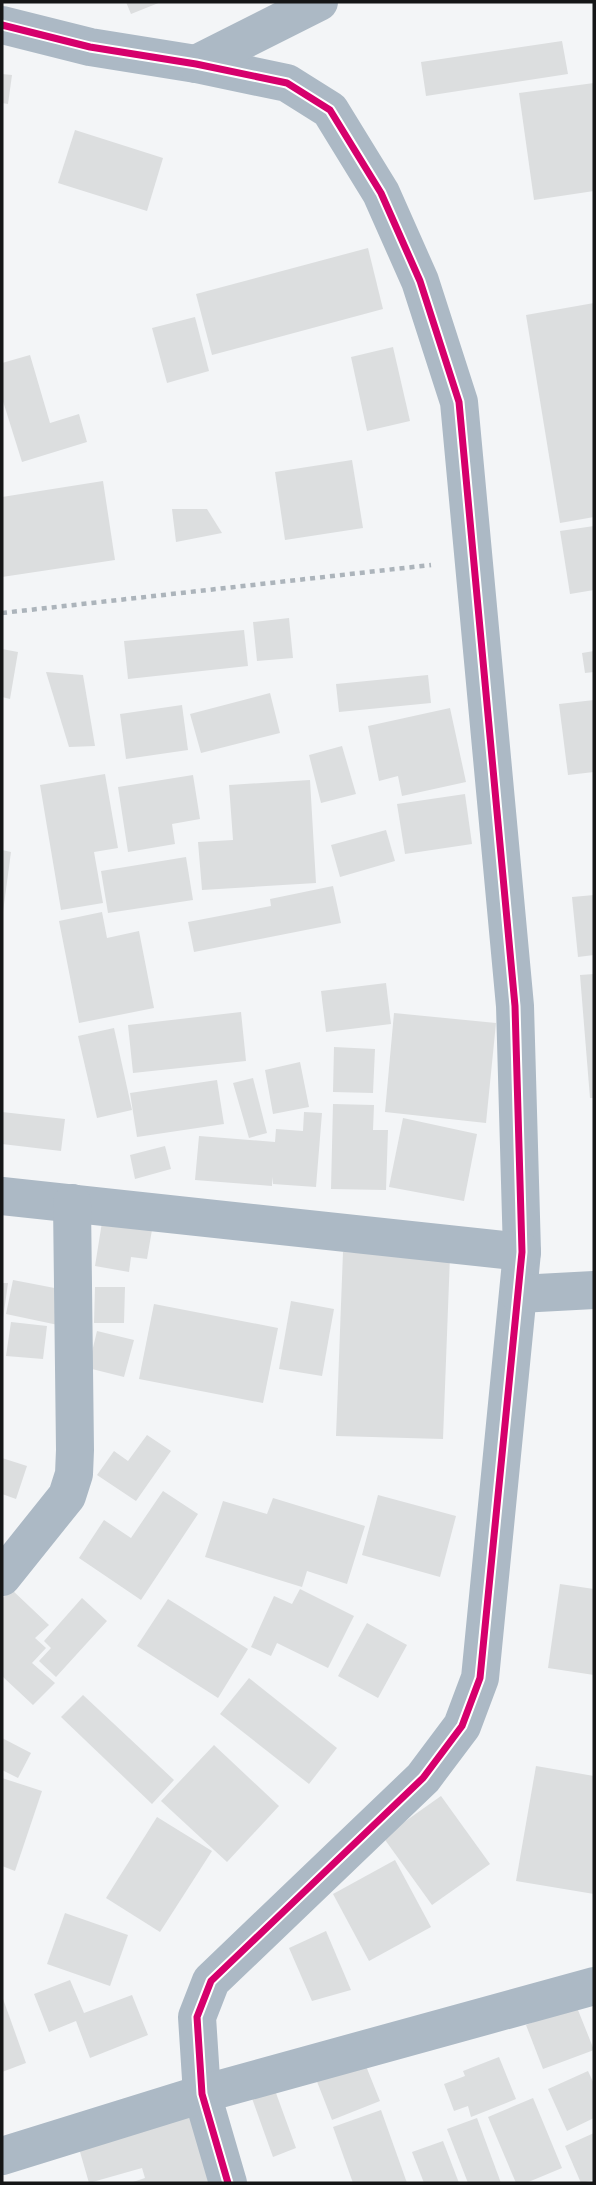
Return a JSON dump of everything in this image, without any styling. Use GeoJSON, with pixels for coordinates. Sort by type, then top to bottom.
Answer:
{"type":"FeatureCollection","features":[{"type":"Feature","properties":{"kind":"street"},"geometry":{"type":"LineString","coordinates":[[196,64],[319,2]]}},
{"type":"Feature","properties":{"kind":"street"},"geometry":{"type":"LineString","coordinates":[[2,25],[90,47],[196,64],[287,83],[330,110],[381,193],[421,281],[459,402],[515,1006],[522,1252],[480,1678],[462,1726],[423,1778],[211,1982],[197,2017],[202,2095],[228,2183]]}},
{"type":"Feature","properties":{"kind":"street"},"geometry":{"type":"LineString","coordinates":[[2,1196],[522,1252]]}},
{"type":"Feature","properties":{"kind":"street"},"geometry":{"type":"LineString","coordinates":[[2,1577],[67,1496],[74,1474],[72,1203]]}},
{"type":"Feature","properties":{"kind":"street"},"geometry":{"type":"LineString","coordinates":[[519,1294],[594,1290]]}},
{"type":"Feature","properties":{"kind":"street"},"geometry":{"type":"LineString","coordinates":[[2,2156],[202,2095],[594,1986]]}},
{"type":"Feature","properties":{"kind":"path"},"geometry":{"type":"LineString","coordinates":[[2,613],[473,560]]}},
{"type":"Feature","properties":{"kind":"building"},"geometry":{"type":"Polygon","coordinates":[[[126,2],[161,2],[131,14],[126,2]]]}},
{"type":"Feature","properties":{"kind":"building"},"geometry":{"type":"Polygon","coordinates":[[[562,41],[568,74],[426,96],[421,62],[562,41]]]}},
{"type":"Feature","properties":{"kind":"building"},"geometry":{"type":"Polygon","coordinates":[[[2,74],[12,75],[8,104],[2,103],[2,74]]]}},
{"type":"Feature","properties":{"kind":"building"},"geometry":{"type":"Polygon","coordinates":[[[594,83],[594,191],[534,200],[519,93],[594,83]]]}},
{"type":"Feature","properties":{"kind":"building"},"geometry":{"type":"Polygon","coordinates":[[[75,130],[163,158],[147,211],[58,183],[75,130]]]}},
{"type":"Feature","properties":{"kind":"building"},"geometry":{"type":"Polygon","coordinates":[[[368,248],[383,309],[212,355],[196,294],[368,248]]]}},
{"type":"Feature","properties":{"kind":"building"},"geometry":{"type":"Polygon","coordinates":[[[594,303],[594,517],[560,523],[526,315],[594,303]]]}},
{"type":"Feature","properties":{"kind":"building"},"geometry":{"type":"Polygon","coordinates":[[[195,317],[209,371],[167,383],[152,328],[195,317]]]}},
{"type":"Feature","properties":{"kind":"building"},"geometry":{"type":"Polygon","coordinates":[[[393,347],[410,421],[367,431],[351,357],[393,347]]]}},
{"type":"Feature","properties":{"kind":"building"},"geometry":{"type":"Polygon","coordinates":[[[30,355],[50,423],[79,414],[87,442],[22,462],[2,398],[2,363],[30,355]]]}},
{"type":"Feature","properties":{"kind":"building"},"geometry":{"type":"Polygon","coordinates":[[[352,460],[363,528],[285,540],[275,472],[352,460]]]}},
{"type":"Feature","properties":{"kind":"building"},"geometry":{"type":"Polygon","coordinates":[[[103,481],[115,560],[2,577],[2,497],[103,481]]]}},
{"type":"Feature","properties":{"kind":"building"},"geometry":{"type":"Polygon","coordinates":[[[172,509],[207,509],[222,533],[176,542],[172,509]]]}},
{"type":"Feature","properties":{"kind":"building"},"geometry":{"type":"Polygon","coordinates":[[[594,526],[594,590],[570,594],[560,531],[594,526]]]}},
{"type":"Feature","properties":{"kind":"building"},"geometry":{"type":"Polygon","coordinates":[[[289,618],[293,658],[257,661],[253,622],[289,618]]]}},
{"type":"Feature","properties":{"kind":"building"},"geometry":{"type":"Polygon","coordinates":[[[244,630],[248,666],[128,679],[124,641],[244,630]]]}},
{"type":"Feature","properties":{"kind":"building"},"geometry":{"type":"Polygon","coordinates":[[[2,649],[18,652],[10,699],[2,697],[2,649]]]}},
{"type":"Feature","properties":{"kind":"building"},"geometry":{"type":"Polygon","coordinates":[[[594,651],[594,672],[585,673],[582,653],[594,651]]]}},
{"type":"Feature","properties":{"kind":"building"},"geometry":{"type":"Polygon","coordinates":[[[46,672],[83,675],[95,746],[69,747],[46,672]]]}},
{"type":"Feature","properties":{"kind":"building"},"geometry":{"type":"Polygon","coordinates":[[[428,675],[431,703],[339,712],[336,684],[428,675]]]}},
{"type":"Feature","properties":{"kind":"building"},"geometry":{"type":"Polygon","coordinates":[[[270,693],[280,733],[201,753],[190,714],[270,693]]]}},
{"type":"Feature","properties":{"kind":"building"},"geometry":{"type":"Polygon","coordinates":[[[594,700],[594,772],[568,775],[559,704],[594,700]]]}},
{"type":"Feature","properties":{"kind":"building"},"geometry":{"type":"Polygon","coordinates":[[[182,705],[188,750],[126,759],[120,714],[182,705]]]}},
{"type":"Feature","properties":{"kind":"building"},"geometry":{"type":"Polygon","coordinates":[[[450,708],[466,782],[402,796],[398,776],[379,781],[368,726],[450,708]]]}},
{"type":"Feature","properties":{"kind":"building"},"geometry":{"type":"Polygon","coordinates":[[[342,746],[356,794],[321,803],[309,755],[342,746]]]}},
{"type":"Feature","properties":{"kind":"building"},"geometry":{"type":"Polygon","coordinates":[[[105,774],[118,848],[94,852],[103,903],[61,910],[40,785],[105,774]]]}},
{"type":"Feature","properties":{"kind":"building"},"geometry":{"type":"Polygon","coordinates":[[[193,775],[200,819],[172,824],[175,844],[128,852],[118,787],[193,775]]]}},
{"type":"Feature","properties":{"kind":"building"},"geometry":{"type":"Polygon","coordinates":[[[310,780],[316,883],[202,890],[198,842],[233,840],[229,785],[310,780]]]}},
{"type":"Feature","properties":{"kind":"building"},"geometry":{"type":"Polygon","coordinates":[[[465,794],[472,844],[405,854],[397,804],[465,794]]]}},
{"type":"Feature","properties":{"kind":"building"},"geometry":{"type":"Polygon","coordinates":[[[386,830],[395,861],[340,877],[331,845],[386,830]]]}},
{"type":"Feature","properties":{"kind":"building"},"geometry":{"type":"Polygon","coordinates":[[[2,850],[11,852],[3,912],[2,912],[2,850]]]}},
{"type":"Feature","properties":{"kind":"building"},"geometry":{"type":"Polygon","coordinates":[[[186,857],[193,900],[108,913],[101,871],[186,857]]]}},
{"type":"Feature","properties":{"kind":"building"},"geometry":{"type":"Polygon","coordinates":[[[333,886],[341,923],[194,952],[188,922],[271,906],[270,899],[333,886]]]}},
{"type":"Feature","properties":{"kind":"building"},"geometry":{"type":"Polygon","coordinates":[[[594,895],[594,955],[578,957],[572,897],[594,895]]]}},
{"type":"Feature","properties":{"kind":"building"},"geometry":{"type":"Polygon","coordinates":[[[102,912],[107,938],[139,931],[154,1008],[79,1023],[59,921],[102,912]]]}},
{"type":"Feature","properties":{"kind":"building"},"geometry":{"type":"Polygon","coordinates":[[[594,974],[594,1098],[590,1098],[580,975],[594,974]]]}},
{"type":"Feature","properties":{"kind":"building"},"geometry":{"type":"Polygon","coordinates":[[[386,983],[391,1024],[326,1032],[321,991],[386,983]]]}},
{"type":"Feature","properties":{"kind":"building"},"geometry":{"type":"Polygon","coordinates":[[[241,1012],[246,1061],[133,1073],[128,1025],[241,1012]]]}},
{"type":"Feature","properties":{"kind":"building"},"geometry":{"type":"Polygon","coordinates":[[[394,1013],[496,1023],[486,1123],[385,1112],[394,1013]]]}},
{"type":"Feature","properties":{"kind":"building"},"geometry":{"type":"Polygon","coordinates":[[[114,1028],[132,1110],[97,1118],[78,1036],[114,1028]]]}},
{"type":"Feature","properties":{"kind":"building"},"geometry":{"type":"Polygon","coordinates":[[[334,1047],[375,1049],[373,1093],[333,1092],[334,1047]]]}},
{"type":"Feature","properties":{"kind":"building"},"geometry":{"type":"Polygon","coordinates":[[[300,1062],[309,1107],[273,1114],[265,1070],[300,1062]]]}},
{"type":"Feature","properties":{"kind":"building"},"geometry":{"type":"Polygon","coordinates":[[[253,1078],[267,1133],[249,1138],[233,1083],[253,1078]]]}},
{"type":"Feature","properties":{"kind":"building"},"geometry":{"type":"Polygon","coordinates":[[[217,1080],[224,1124],[137,1137],[130,1093],[217,1080]]]}},
{"type":"Feature","properties":{"kind":"building"},"geometry":{"type":"Polygon","coordinates":[[[333,1104],[374,1105],[373,1130],[388,1130],[386,1190],[331,1189],[333,1104]]]}},
{"type":"Feature","properties":{"kind":"building"},"geometry":{"type":"Polygon","coordinates":[[[2,1112],[65,1119],[61,1151],[2,1144],[2,1112]]]}},
{"type":"Feature","properties":{"kind":"building"},"geometry":{"type":"Polygon","coordinates":[[[304,1112],[322,1113],[316,1187],[273,1184],[272,1177],[272,1186],[195,1180],[199,1136],[275,1142],[276,1129],[303,1131],[304,1112]]]}},
{"type":"Feature","properties":{"kind":"building"},"geometry":{"type":"Polygon","coordinates":[[[403,1118],[477,1134],[464,1201],[389,1187],[403,1118]]]}},
{"type":"Feature","properties":{"kind":"building"},"geometry":{"type":"Polygon","coordinates":[[[165,1146],[171,1169],[135,1179],[130,1155],[165,1146]]]}},
{"type":"Feature","properties":{"kind":"building"},"geometry":{"type":"Polygon","coordinates":[[[103,1216],[153,1224],[147,1259],[131,1257],[129,1272],[95,1266],[103,1216]]]}},
{"type":"Feature","properties":{"kind":"building"},"geometry":{"type":"Polygon","coordinates":[[[343,1252],[450,1256],[443,1439],[336,1436],[343,1252]]]}},
{"type":"Feature","properties":{"kind":"building"},"geometry":{"type":"Polygon","coordinates":[[[13,1280],[65,1290],[58,1325],[6,1314],[13,1280]]]}},
{"type":"Feature","properties":{"kind":"building"},"geometry":{"type":"Polygon","coordinates":[[[2,1283],[8,1283],[3,1319],[2,1318],[2,1283]]]}},
{"type":"Feature","properties":{"kind":"building"},"geometry":{"type":"Polygon","coordinates":[[[95,1287],[125,1287],[124,1323],[94,1323],[95,1287]]]}},
{"type":"Feature","properties":{"kind":"building"},"geometry":{"type":"Polygon","coordinates":[[[291,1301],[334,1309],[322,1376],[279,1369],[291,1301]]]}},
{"type":"Feature","properties":{"kind":"building"},"geometry":{"type":"Polygon","coordinates":[[[154,1304],[278,1328],[263,1403],[139,1379],[154,1304]]]}},
{"type":"Feature","properties":{"kind":"building"},"geometry":{"type":"Polygon","coordinates":[[[11,1322],[47,1326],[43,1359],[6,1356],[11,1322]]]}},
{"type":"Feature","properties":{"kind":"building"},"geometry":{"type":"Polygon","coordinates":[[[97,1331],[134,1340],[124,1377],[88,1368],[97,1331]]]}},
{"type":"Feature","properties":{"kind":"building"},"geometry":{"type":"Polygon","coordinates":[[[147,1435],[171,1451],[136,1501],[97,1475],[114,1451],[128,1461],[147,1435]]]}},
{"type":"Feature","properties":{"kind":"building"},"geometry":{"type":"Polygon","coordinates":[[[2,1458],[27,1466],[16,1499],[2,1494],[2,1458]]]}},
{"type":"Feature","properties":{"kind":"building"},"geometry":{"type":"Polygon","coordinates":[[[163,1491],[198,1514],[141,1600],[79,1558],[104,1520],[131,1538],[163,1491]]]}},
{"type":"Feature","properties":{"kind":"building"},"geometry":{"type":"Polygon","coordinates":[[[378,1495],[456,1516],[440,1577],[362,1555],[378,1495]]]}},
{"type":"Feature","properties":{"kind":"building"},"geometry":{"type":"Polygon","coordinates":[[[273,1498],[365,1526],[347,1584],[307,1571],[302,1587],[205,1557],[223,1501],[267,1514],[273,1498]]]}},
{"type":"Feature","properties":{"kind":"building"},"geometry":{"type":"Polygon","coordinates":[[[560,1584],[594,1589],[594,1675],[548,1668],[560,1584]]]}},
{"type":"Feature","properties":{"kind":"building"},"geometry":{"type":"Polygon","coordinates":[[[11,1589],[49,1625],[35,1638],[46,1648],[32,1663],[55,1683],[33,1705],[2,1676],[2,1599],[11,1589]]]}},
{"type":"Feature","properties":{"kind":"building"},"geometry":{"type":"Polygon","coordinates":[[[300,1589],[354,1616],[328,1668],[277,1643],[271,1656],[251,1647],[274,1596],[292,1604],[300,1589]]]}},
{"type":"Feature","properties":{"kind":"building"},"geometry":{"type":"Polygon","coordinates":[[[82,1598],[107,1621],[56,1677],[39,1661],[51,1648],[44,1641],[82,1598]]]}},
{"type":"Feature","properties":{"kind":"building"},"geometry":{"type":"Polygon","coordinates":[[[168,1599],[248,1649],[218,1698],[137,1646],[168,1599]]]}},
{"type":"Feature","properties":{"kind":"building"},"geometry":{"type":"Polygon","coordinates":[[[367,1623],[407,1645],[378,1698],[338,1676],[367,1623]]]}},
{"type":"Feature","properties":{"kind":"building"},"geometry":{"type":"Polygon","coordinates":[[[249,1678],[337,1748],[309,1784],[220,1714],[249,1678]]]}},
{"type":"Feature","properties":{"kind":"building"},"geometry":{"type":"Polygon","coordinates":[[[83,1695],[174,1780],[152,1804],[61,1717],[83,1695]]]}},
{"type":"Feature","properties":{"kind":"building"},"geometry":{"type":"Polygon","coordinates":[[[2,1738],[31,1753],[18,1778],[2,1770],[2,1738]]]}},
{"type":"Feature","properties":{"kind":"building"},"geometry":{"type":"Polygon","coordinates":[[[214,1745],[279,1806],[227,1862],[161,1801],[214,1745]]]}},
{"type":"Feature","properties":{"kind":"building"},"geometry":{"type":"Polygon","coordinates":[[[536,1766],[594,1776],[594,1894],[516,1881],[536,1766]]]}},
{"type":"Feature","properties":{"kind":"building"},"geometry":{"type":"Polygon","coordinates":[[[2,1778],[42,1791],[15,1871],[2,1866],[2,1778]]]}},
{"type":"Feature","properties":{"kind":"building"},"geometry":{"type":"Polygon","coordinates":[[[441,1796],[490,1864],[432,1905],[383,1837],[441,1796]]]}},
{"type":"Feature","properties":{"kind":"building"},"geometry":{"type":"Polygon","coordinates":[[[157,1817],[212,1851],[160,1932],[106,1898],[157,1817]]]}},
{"type":"Feature","properties":{"kind":"building"},"geometry":{"type":"Polygon","coordinates":[[[395,1860],[431,1927],[369,1961],[333,1894],[395,1860]]]}},
{"type":"Feature","properties":{"kind":"building"},"geometry":{"type":"Polygon","coordinates":[[[65,1913],[128,1935],[110,1986],[47,1964],[65,1913]]]}},
{"type":"Feature","properties":{"kind":"building"},"geometry":{"type":"Polygon","coordinates":[[[326,1931],[351,1990],[312,2001],[289,1948],[326,1931]]]}},
{"type":"Feature","properties":{"kind":"building"},"geometry":{"type":"Polygon","coordinates":[[[70,1980],[84,2013],[132,1995],[148,2035],[90,2058],[76,2021],[49,2032],[34,1994],[70,1980]]]}},
{"type":"Feature","properties":{"kind":"building"},"geometry":{"type":"Polygon","coordinates":[[[2,1996],[26,2063],[2,2072],[2,1996]]]}},
{"type":"Feature","properties":{"kind":"building"},"geometry":{"type":"Polygon","coordinates":[[[576,2005],[594,2050],[543,2069],[526,2025],[576,2005]]]}},
{"type":"Feature","properties":{"kind":"building"},"geometry":{"type":"Polygon","coordinates":[[[499,2057],[516,2099],[471,2117],[468,2106],[454,2111],[444,2084],[465,2076],[463,2071],[499,2057]]]}},
{"type":"Feature","properties":{"kind":"building"},"geometry":{"type":"Polygon","coordinates":[[[364,2061],[380,2101],[332,2120],[316,2079],[364,2061]]]}},
{"type":"Feature","properties":{"kind":"building"},"geometry":{"type":"Polygon","coordinates":[[[588,2071],[594,2084],[594,2118],[567,2131],[548,2089],[588,2071]]]}},
{"type":"Feature","properties":{"kind":"building"},"geometry":{"type":"Polygon","coordinates":[[[272,2082],[296,2148],[273,2157],[249,2090],[272,2082]]]}},
{"type":"Feature","properties":{"kind":"building"},"geometry":{"type":"Polygon","coordinates":[[[533,2098],[562,2168],[526,2183],[516,2183],[488,2117],[533,2098]]]}},
{"type":"Feature","properties":{"kind":"building"},"geometry":{"type":"Polygon","coordinates":[[[188,2107],[210,2183],[130,2183],[145,2178],[142,2168],[89,2183],[76,2138],[188,2107]]]}},
{"type":"Feature","properties":{"kind":"building"},"geometry":{"type":"Polygon","coordinates":[[[381,2110],[407,2183],[353,2183],[333,2127],[381,2110]]]}},
{"type":"Feature","properties":{"kind":"building"},"geometry":{"type":"Polygon","coordinates":[[[477,2118],[501,2183],[468,2183],[447,2129],[477,2118]]]}},
{"type":"Feature","properties":{"kind":"building"},"geometry":{"type":"Polygon","coordinates":[[[594,2133],[594,2180],[581,2183],[565,2146],[594,2133]]]}},
{"type":"Feature","properties":{"kind":"building"},"geometry":{"type":"Polygon","coordinates":[[[443,2141],[459,2183],[424,2183],[412,2152],[443,2141]]]}},
{"type":"Feature","properties":{"kind":"cycle path"},"geometry":{"type":"LineString","coordinates":[[2,25],[90,47],[196,64],[287,83],[330,110],[381,193],[420,281],[459,402],[515,1006],[522,1252],[480,1678],[462,1726],[423,1778],[211,1981],[197,2017],[202,2094],[228,2183]]}}]}
